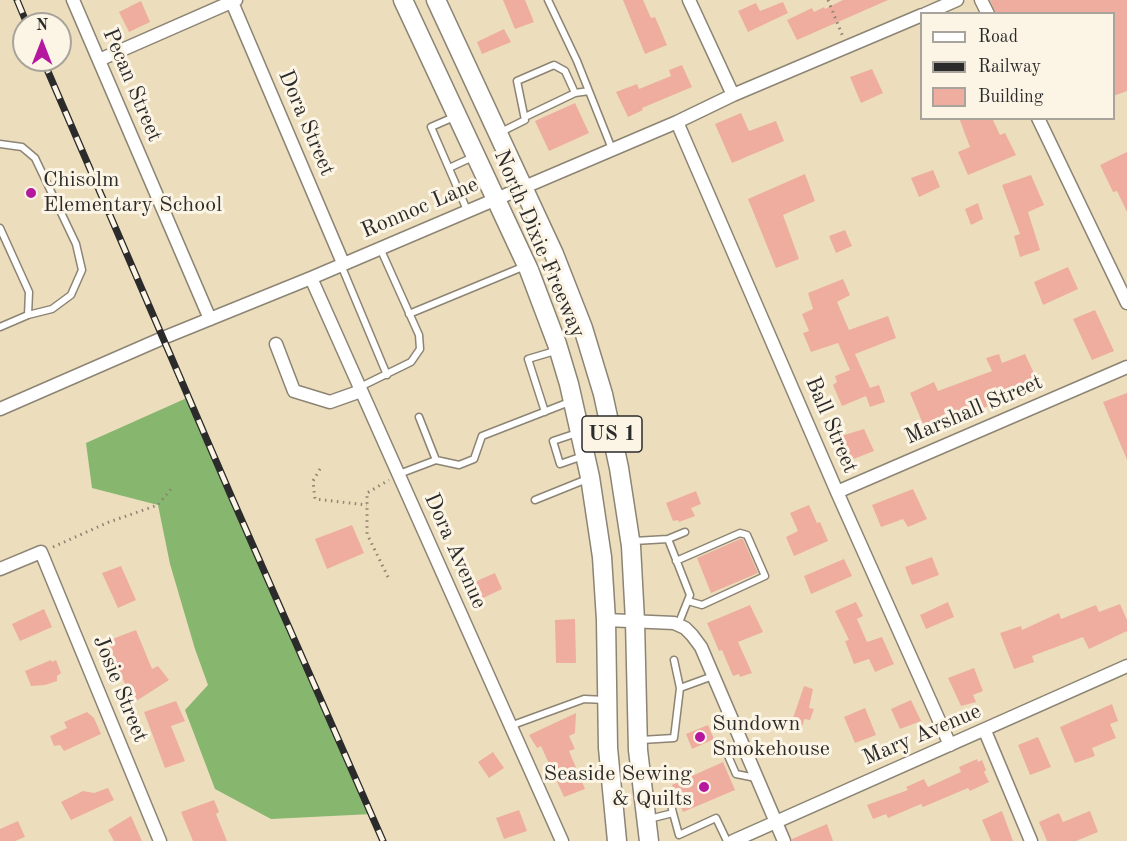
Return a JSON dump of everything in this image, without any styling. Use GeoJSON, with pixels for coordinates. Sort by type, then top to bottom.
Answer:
{"type":"FeatureCollection","features":[{"type":"Feature","properties":{"kind":"main road","name":"North Dixie Freeway"},"geometry":{"type":"LineString","coordinates":[[403,0],[527,265],[559,350],[573,400],[590,477],[602,556],[606,620],[608,748],[617,841]]}},
{"type":"Feature","properties":{"kind":"main road","name":"North Dixie Freeway"},"geometry":{"type":"LineString","coordinates":[[436,0],[524,186],[568,287],[593,362],[619,468],[630,541],[638,740],[649,841]]}},
{"type":"Feature","properties":{"kind":"street","name":"Pecan Street"},"geometry":{"type":"LineString","coordinates":[[73,0],[210,319]]}},
{"type":"Feature","properties":{"kind":"street"},"geometry":{"type":"LineString","coordinates":[[689,0],[733,95]]}},
{"type":"Feature","properties":{"kind":"street","name":"Ronnoc Lane"},"geometry":{"type":"LineString","coordinates":[[928,12],[957,0]]}},
{"type":"Feature","properties":{"kind":"street"},"geometry":{"type":"LineString","coordinates":[[99,60],[233,1]]}},
{"type":"Feature","properties":{"kind":"street","name":"Dora Street"},"geometry":{"type":"LineString","coordinates":[[233,1],[342,264]]}},
{"type":"Feature","properties":{"kind":"street","name":"Ronnoc Lane"},"geometry":{"type":"LineString","coordinates":[[0,410],[677,122],[733,95],[920,15]]}},
{"type":"Feature","properties":{"kind":"street"},"geometry":{"type":"LineString","coordinates":[[1039,120],[1127,303]]}},
{"type":"Feature","properties":{"kind":"street","name":"Ball Street"},"geometry":{"type":"LineString","coordinates":[[677,122],[837,492],[950,745]]}},
{"type":"Feature","properties":{"kind":"street","name":"Dora Avenue"},"geometry":{"type":"LineString","coordinates":[[311,278],[562,841]]}},
{"type":"Feature","properties":{"kind":"street"},"geometry":{"type":"LineString","coordinates":[[276,344],[294,391],[330,402],[360,389]]}},
{"type":"Feature","properties":{"kind":"street","name":"Marshall Street"},"geometry":{"type":"LineString","coordinates":[[837,492],[1127,367]]}},
{"type":"Feature","properties":{"kind":"street"},"geometry":{"type":"LineString","coordinates":[[0,569],[41,552]]}},
{"type":"Feature","properties":{"kind":"street","name":"Josie Street"},"geometry":{"type":"LineString","coordinates":[[41,552],[160,841]]}},
{"type":"Feature","properties":{"kind":"street"},"geometry":{"type":"LineString","coordinates":[[606,620],[678,625],[692,635],[701,646],[784,841]]}},
{"type":"Feature","properties":{"kind":"street","name":"Mary Avenue"},"geometry":{"type":"LineString","coordinates":[[733,841],[1127,666]]}},
{"type":"Feature","properties":{"kind":"street"},"geometry":{"type":"LineString","coordinates":[[985,731],[1031,841]]}},
{"type":"Feature","properties":{"kind":"lane"},"geometry":{"type":"LineString","coordinates":[[548,0],[577,61],[612,149]]}},
{"type":"Feature","properties":{"kind":"lane"},"geometry":{"type":"LineString","coordinates":[[525,117],[517,81],[554,65],[565,71],[576,93]]}},
{"type":"Feature","properties":{"kind":"lane"},"geometry":{"type":"LineString","coordinates":[[499,133],[525,120],[525,117],[576,93],[589,91]]}},
{"type":"Feature","properties":{"kind":"lane"},"geometry":{"type":"LineString","coordinates":[[457,116],[431,127],[467,210]]}},
{"type":"Feature","properties":{"kind":"lane"},"geometry":{"type":"LineString","coordinates":[[0,144],[22,147],[35,158],[76,244],[82,270],[71,295],[52,309],[28,315],[0,327]]}},
{"type":"Feature","properties":{"kind":"lane"},"geometry":{"type":"LineString","coordinates":[[449,168],[476,155]]}},
{"type":"Feature","properties":{"kind":"lane"},"geometry":{"type":"LineString","coordinates":[[0,228],[29,292],[28,315]]}},
{"type":"Feature","properties":{"kind":"lane"},"geometry":{"type":"LineString","coordinates":[[360,389],[411,362],[420,350],[418,335],[380,248]]}},
{"type":"Feature","properties":{"kind":"lane"},"geometry":{"type":"LineString","coordinates":[[342,264],[387,375]]}},
{"type":"Feature","properties":{"kind":"lane"},"geometry":{"type":"LineString","coordinates":[[409,314],[527,265]]}},
{"type":"Feature","properties":{"kind":"lane"},"geometry":{"type":"LineString","coordinates":[[545,412],[528,359],[559,350]]}},
{"type":"Feature","properties":{"kind":"lane"},"geometry":{"type":"LineString","coordinates":[[398,474],[436,460],[459,465],[474,459],[482,436],[573,400]]}},
{"type":"Feature","properties":{"kind":"lane"},"geometry":{"type":"LineString","coordinates":[[419,417],[436,460]]}},
{"type":"Feature","properties":{"kind":"lane"},"geometry":{"type":"LineString","coordinates":[[581,432],[553,441],[560,464],[586,456]]}},
{"type":"Feature","properties":{"kind":"lane"},"geometry":{"type":"LineString","coordinates":[[535,500],[590,477]]}},
{"type":"Feature","properties":{"kind":"lane"},"geometry":{"type":"LineString","coordinates":[[630,541],[668,539],[685,532]]}},
{"type":"Feature","properties":{"kind":"lane"},"geometry":{"type":"LineString","coordinates":[[676,561],[740,533],[747,535],[765,576],[702,605],[688,601]]}},
{"type":"Feature","properties":{"kind":"lane"},"geometry":{"type":"LineString","coordinates":[[668,539],[690,595],[678,625]]}},
{"type":"Feature","properties":{"kind":"lane"},"geometry":{"type":"LineString","coordinates":[[638,740],[674,738],[680,688],[674,660]]}},
{"type":"Feature","properties":{"kind":"lane"},"geometry":{"type":"LineString","coordinates":[[680,688],[714,676]]}},
{"type":"Feature","properties":{"kind":"lane"},"geometry":{"type":"LineString","coordinates":[[510,726],[584,699],[606,700]]}},
{"type":"Feature","properties":{"kind":"lane"},"geometry":{"type":"LineString","coordinates":[[741,739],[729,758],[736,774],[757,778]]}},
{"type":"Feature","properties":{"kind":"lane"},"geometry":{"type":"LineString","coordinates":[[668,793],[679,835],[716,818],[727,841]]}},
{"type":"Feature","properties":{"kind":"lane"},"geometry":{"type":"LineString","coordinates":[[646,820],[673,813]]}},
{"type":"Feature","properties":{"kind":"path"},"geometry":{"type":"LineString","coordinates":[[828,0],[847,46]]}},
{"type":"Feature","properties":{"kind":"path"},"geometry":{"type":"LineString","coordinates":[[320,469],[313,481],[315,499],[367,505]]}},
{"type":"Feature","properties":{"kind":"path"},"geometry":{"type":"LineString","coordinates":[[387,577],[367,534],[367,492],[398,474]]}},
{"type":"Feature","properties":{"kind":"path"},"geometry":{"type":"LineString","coordinates":[[41,552],[109,522],[158,505],[171,489]]}},
{"type":"Feature","properties":{"kind":"green space"},"geometry":{"type":"Polygon","coordinates":[[[189,397],[372,814],[271,819],[215,789],[185,710],[208,685],[170,564],[158,505],[92,488],[86,443],[189,397]]]}},
{"type":"Feature","properties":{"kind":"building"},"geometry":{"type":"Polygon","coordinates":[[[503,0],[525,0],[534,22],[515,29],[503,0]]]}},
{"type":"Feature","properties":{"kind":"building"},"geometry":{"type":"Polygon","coordinates":[[[623,0],[643,0],[651,18],[655,17],[667,45],[645,54],[623,0]]]}},
{"type":"Feature","properties":{"kind":"building"},"geometry":{"type":"Polygon","coordinates":[[[843,0],[888,0],[797,40],[787,20],[812,8],[814,12],[843,0]]]}},
{"type":"Feature","properties":{"kind":"building"},"geometry":{"type":"Polygon","coordinates":[[[990,0],[1127,0],[1127,91],[1115,95],[1115,12],[995,12],[990,0]]]}},
{"type":"Feature","properties":{"kind":"building"},"geometry":{"type":"Polygon","coordinates":[[[141,1],[150,22],[129,32],[119,12],[141,1]]]}},
{"type":"Feature","properties":{"kind":"building"},"geometry":{"type":"Polygon","coordinates":[[[783,2],[788,13],[748,32],[738,11],[756,3],[760,11],[783,2]]]}},
{"type":"Feature","properties":{"kind":"building"},"geometry":{"type":"Polygon","coordinates":[[[504,29],[511,42],[482,54],[477,42],[504,29]]]}},
{"type":"Feature","properties":{"kind":"building"},"geometry":{"type":"Polygon","coordinates":[[[682,65],[692,87],[642,108],[643,110],[628,117],[616,92],[637,84],[639,89],[671,76],[669,70],[682,65]]]}},
{"type":"Feature","properties":{"kind":"building"},"geometry":{"type":"Polygon","coordinates":[[[872,69],[883,93],[861,103],[850,77],[872,69]]]}},
{"type":"Feature","properties":{"kind":"building"},"geometry":{"type":"Polygon","coordinates":[[[575,103],[589,133],[549,151],[535,121],[575,103]]]}},
{"type":"Feature","properties":{"kind":"building"},"geometry":{"type":"Polygon","coordinates":[[[741,113],[749,131],[776,121],[784,141],[732,163],[715,124],[741,113]]]}},
{"type":"Feature","properties":{"kind":"building"},"geometry":{"type":"Polygon","coordinates":[[[960,120],[993,120],[1000,135],[1005,133],[1016,155],[968,175],[958,152],[970,147],[960,120]]]}},
{"type":"Feature","properties":{"kind":"building"},"geometry":{"type":"Polygon","coordinates":[[[1127,152],[1127,212],[1117,191],[1113,192],[1100,165],[1127,152]]]}},
{"type":"Feature","properties":{"kind":"building"},"geometry":{"type":"Polygon","coordinates":[[[933,170],[940,187],[919,197],[911,178],[933,170]]]}},
{"type":"Feature","properties":{"kind":"building"},"geometry":{"type":"Polygon","coordinates":[[[805,174],[815,201],[783,215],[799,259],[776,268],[748,199],[805,174]]]}},
{"type":"Feature","properties":{"kind":"building"},"geometry":{"type":"Polygon","coordinates":[[[1031,175],[1044,205],[1028,212],[1040,250],[1020,257],[1014,236],[1020,234],[1002,185],[1031,175]]]}},
{"type":"Feature","properties":{"kind":"building"},"geometry":{"type":"Polygon","coordinates":[[[978,203],[983,219],[971,225],[965,209],[978,203]]]}},
{"type":"Feature","properties":{"kind":"building"},"geometry":{"type":"Polygon","coordinates":[[[845,230],[852,246],[836,253],[829,236],[845,230]]]}},
{"type":"Feature","properties":{"kind":"building"},"geometry":{"type":"Polygon","coordinates":[[[1068,267],[1078,289],[1043,305],[1034,282],[1068,267]]]}},
{"type":"Feature","properties":{"kind":"building"},"geometry":{"type":"Polygon","coordinates":[[[843,279],[850,295],[837,302],[849,330],[888,316],[896,338],[855,354],[870,388],[879,385],[885,402],[870,407],[866,396],[842,406],[833,385],[837,382],[835,376],[850,370],[838,343],[811,352],[803,333],[809,331],[802,314],[813,309],[808,293],[843,279]]]}},
{"type":"Feature","properties":{"kind":"building"},"geometry":{"type":"Polygon","coordinates":[[[1095,310],[1114,351],[1092,360],[1073,319],[1095,310]]]}},
{"type":"Feature","properties":{"kind":"building"},"geometry":{"type":"Polygon","coordinates":[[[999,354],[1002,363],[1025,354],[1039,384],[1004,399],[1005,402],[940,424],[943,429],[930,435],[910,393],[934,382],[938,391],[992,371],[986,358],[999,354]]]}},
{"type":"Feature","properties":{"kind":"building"},"geometry":{"type":"Polygon","coordinates":[[[1127,393],[1127,460],[1103,402],[1127,393]]]}},
{"type":"Feature","properties":{"kind":"building"},"geometry":{"type":"Polygon","coordinates":[[[864,429],[874,451],[851,460],[841,436],[864,429]]]}},
{"type":"Feature","properties":{"kind":"building"},"geometry":{"type":"Polygon","coordinates":[[[913,489],[927,519],[908,527],[903,519],[881,527],[872,505],[913,489]]]}},
{"type":"Feature","properties":{"kind":"building"},"geometry":{"type":"Polygon","coordinates":[[[696,491],[701,504],[691,508],[695,516],[679,522],[678,520],[673,521],[666,503],[696,491]]]}},
{"type":"Feature","properties":{"kind":"building"},"geometry":{"type":"Polygon","coordinates":[[[809,505],[828,541],[794,556],[786,537],[798,531],[790,513],[809,505]]]}},
{"type":"Feature","properties":{"kind":"building"},"geometry":{"type":"Polygon","coordinates":[[[352,525],[364,553],[327,569],[315,539],[352,525]]]}},
{"type":"Feature","properties":{"kind":"building"},"geometry":{"type":"Polygon","coordinates":[[[743,539],[758,573],[711,593],[697,558],[743,539]]]}},
{"type":"Feature","properties":{"kind":"building"},"geometry":{"type":"Polygon","coordinates":[[[932,557],[939,575],[912,585],[905,567],[932,557]]]}},
{"type":"Feature","properties":{"kind":"building"},"geometry":{"type":"Polygon","coordinates":[[[844,559],[852,576],[811,594],[804,576],[844,559]]]}},
{"type":"Feature","properties":{"kind":"building"},"geometry":{"type":"Polygon","coordinates":[[[121,566],[136,600],[118,608],[102,573],[121,566]]]}},
{"type":"Feature","properties":{"kind":"building"},"geometry":{"type":"Polygon","coordinates":[[[495,573],[502,589],[479,600],[472,583],[495,573]]]}},
{"type":"Feature","properties":{"kind":"building"},"geometry":{"type":"Polygon","coordinates":[[[856,602],[863,616],[857,619],[867,642],[882,637],[894,664],[875,672],[869,659],[854,664],[845,641],[849,640],[835,611],[856,602]]]}},
{"type":"Feature","properties":{"kind":"building"},"geometry":{"type":"Polygon","coordinates":[[[948,602],[954,617],[926,629],[920,615],[948,602]]]}},
{"type":"Feature","properties":{"kind":"building"},"geometry":{"type":"Polygon","coordinates":[[[1120,604],[1127,620],[1127,631],[1089,649],[1083,637],[1032,656],[1034,662],[1014,669],[1000,633],[1021,626],[1022,630],[1059,613],[1061,619],[1096,605],[1099,612],[1120,604]]]}},
{"type":"Feature","properties":{"kind":"building"},"geometry":{"type":"Polygon","coordinates":[[[750,605],[763,632],[738,642],[752,673],[740,677],[739,674],[733,676],[707,623],[750,605]]]}},
{"type":"Feature","properties":{"kind":"building"},"geometry":{"type":"Polygon","coordinates":[[[44,609],[52,627],[20,641],[12,624],[44,609]]]}},
{"type":"Feature","properties":{"kind":"building"},"geometry":{"type":"Polygon","coordinates":[[[575,619],[576,663],[556,663],[555,620],[575,619]]]}},
{"type":"Feature","properties":{"kind":"building"},"geometry":{"type":"Polygon","coordinates":[[[136,630],[152,669],[158,666],[169,680],[130,705],[121,686],[125,684],[107,641],[136,630]]]}},
{"type":"Feature","properties":{"kind":"building"},"geometry":{"type":"Polygon","coordinates":[[[51,660],[52,662],[56,660],[61,673],[57,676],[57,681],[31,686],[25,671],[51,660]]]}},
{"type":"Feature","properties":{"kind":"building"},"geometry":{"type":"Polygon","coordinates":[[[974,668],[983,691],[973,695],[976,702],[961,706],[948,678],[974,668]]]}},
{"type":"Feature","properties":{"kind":"building"},"geometry":{"type":"Polygon","coordinates":[[[804,686],[813,689],[809,708],[814,709],[810,720],[804,719],[803,725],[792,721],[804,686]]]}},
{"type":"Feature","properties":{"kind":"building"},"geometry":{"type":"Polygon","coordinates":[[[911,700],[921,721],[900,729],[891,709],[911,700]]]}},
{"type":"Feature","properties":{"kind":"building"},"geometry":{"type":"Polygon","coordinates":[[[176,701],[185,721],[171,726],[185,761],[165,768],[144,712],[176,701]]]}},
{"type":"Feature","properties":{"kind":"building"},"geometry":{"type":"Polygon","coordinates":[[[1112,704],[1118,721],[1110,724],[1116,738],[1092,748],[1095,756],[1075,763],[1060,727],[1112,704]]]}},
{"type":"Feature","properties":{"kind":"building"},"geometry":{"type":"Polygon","coordinates":[[[865,708],[876,735],[855,743],[844,717],[865,708]]]}},
{"type":"Feature","properties":{"kind":"building"},"geometry":{"type":"Polygon","coordinates":[[[87,712],[94,718],[101,734],[64,751],[60,745],[54,746],[50,736],[67,728],[64,722],[87,712]]]}},
{"type":"Feature","properties":{"kind":"building"},"geometry":{"type":"Polygon","coordinates":[[[576,713],[575,733],[569,736],[575,749],[569,751],[585,789],[564,797],[541,746],[537,748],[529,735],[576,713]]]}},
{"type":"Feature","properties":{"kind":"building","name":"Sundown Smokehouse"},"geometry":{"type":"Polygon","coordinates":[[[708,725],[714,739],[692,749],[686,734],[708,725]]]}},
{"type":"Feature","properties":{"kind":"building"},"geometry":{"type":"Polygon","coordinates":[[[1038,737],[1051,767],[1030,775],[1018,745],[1038,737]]]}},
{"type":"Feature","properties":{"kind":"building"},"geometry":{"type":"Polygon","coordinates":[[[493,752],[504,768],[489,778],[478,762],[493,752]]]}},
{"type":"Feature","properties":{"kind":"building"},"geometry":{"type":"Polygon","coordinates":[[[977,759],[978,762],[982,760],[989,782],[970,791],[968,788],[923,807],[921,804],[888,818],[886,814],[873,819],[867,805],[908,790],[906,787],[924,779],[928,787],[961,772],[959,767],[977,759]]]}},
{"type":"Feature","properties":{"kind":"building","name":"Seaside Sewing & Quilts"},"geometry":{"type":"Polygon","coordinates":[[[723,762],[735,790],[683,812],[672,785],[723,762]]]}},
{"type":"Feature","properties":{"kind":"building"},"geometry":{"type":"Polygon","coordinates":[[[108,788],[114,800],[71,820],[61,802],[83,791],[94,793],[108,788]]]}},
{"type":"Feature","properties":{"kind":"building"},"geometry":{"type":"Polygon","coordinates":[[[214,800],[219,812],[216,814],[227,841],[193,841],[181,812],[214,800]]]}},
{"type":"Feature","properties":{"kind":"building"},"geometry":{"type":"Polygon","coordinates":[[[519,810],[527,831],[504,839],[496,818],[519,810]]]}},
{"type":"Feature","properties":{"kind":"building"},"geometry":{"type":"Polygon","coordinates":[[[1002,811],[1013,841],[991,841],[982,820],[1002,811]]]}},
{"type":"Feature","properties":{"kind":"building"},"geometry":{"type":"Polygon","coordinates":[[[1090,811],[1098,832],[1076,841],[1047,841],[1039,822],[1059,813],[1063,822],[1090,811]]]}},
{"type":"Feature","properties":{"kind":"building"},"geometry":{"type":"Polygon","coordinates":[[[131,816],[142,841],[114,841],[108,830],[131,816]]]}},
{"type":"Feature","properties":{"kind":"building"},"geometry":{"type":"Polygon","coordinates":[[[18,821],[25,837],[15,841],[0,841],[0,829],[18,821]]]}},
{"type":"Feature","properties":{"kind":"building"},"geometry":{"type":"Polygon","coordinates":[[[827,824],[833,841],[792,841],[792,839],[827,824]]]}},
{"type":"Feature","properties":{"kind":"railway"},"geometry":{"type":"LineString","coordinates":[[17,0],[22,12]]}},
{"type":"Feature","properties":{"kind":"railway"},"geometry":{"type":"LineString","coordinates":[[48,72],[383,841]]}},
{"type":"Feature","properties":{"kind":"place","name":"Chisolm Elementary School"},"geometry":{"type":"Point","coordinates":[31,193]}},
{"type":"Feature","properties":{"kind":"place","name":"Sundown Smokehouse"},"geometry":{"type":"Point","coordinates":[700,737]}},
{"type":"Feature","properties":{"kind":"place","name":"Seaside Sewing & Quilts"},"geometry":{"type":"Point","coordinates":[704,787]}}]}
